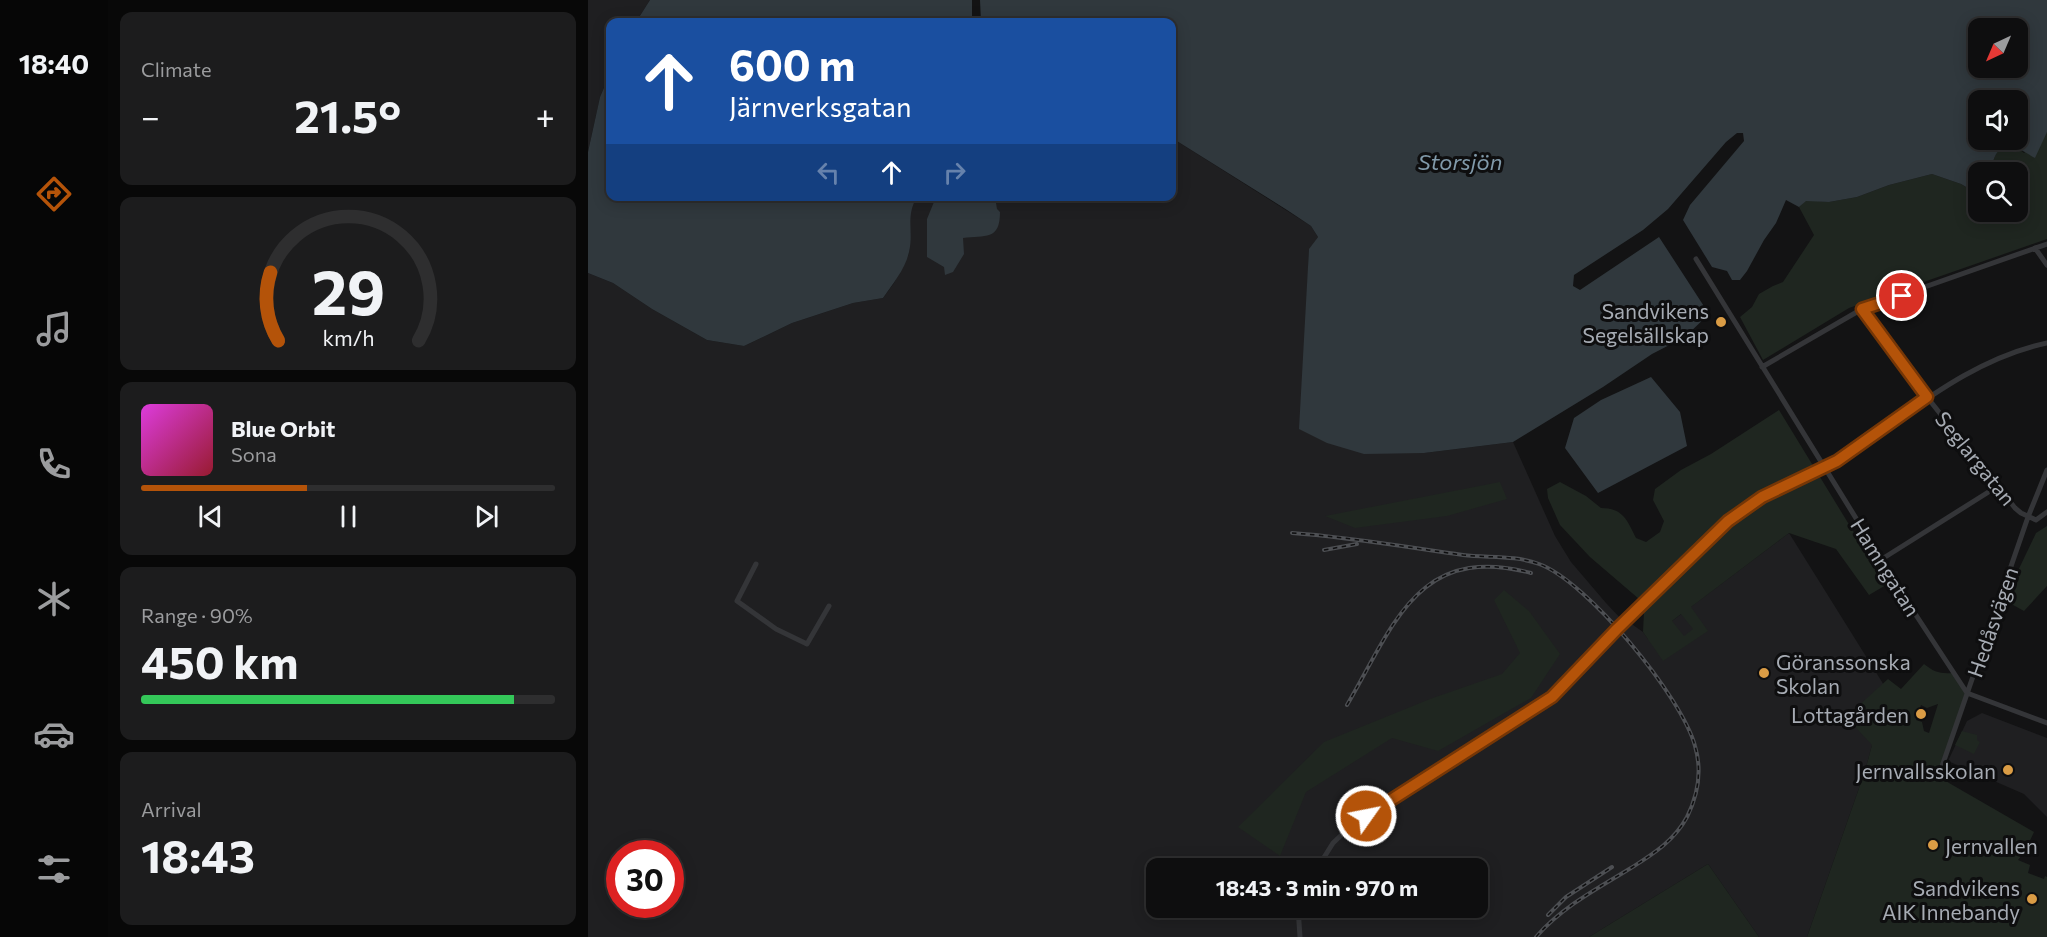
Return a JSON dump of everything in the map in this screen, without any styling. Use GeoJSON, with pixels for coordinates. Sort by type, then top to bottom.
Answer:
{"type":"FeatureCollection","features":[{"type":"Feature","properties":{"kind":"street"},"geometry":{"type":"LineString","coordinates":[[1762,367],[1862,309],[2047,244]]}},
{"type":"Feature","properties":{"kind":"street"},"geometry":{"type":"LineString","coordinates":[[2035,248],[2047,265]]}},
{"type":"Feature","properties":{"kind":"street","name":"Hamngatan"},"geometry":{"type":"LineString","coordinates":[[1696,259],[1824,468],[1967,693]]}},
{"type":"Feature","properties":{"kind":"street","name":"Seglargatan"},"geometry":{"type":"LineString","coordinates":[[1862,309],[1927,397],[1998,486],[2016,508],[2028,517]]}},
{"type":"Feature","properties":{"kind":"street"},"geometry":{"type":"LineString","coordinates":[[1323,858],[1333,843],[1351,826],[1552,697],[1617,629],[1728,521],[1747,506],[1824,468],[1927,397],[2003,357],[2047,343]]}},
{"type":"Feature","properties":{"kind":"street","name":"Hedåsvägen"},"geometry":{"type":"LineString","coordinates":[[1939,775],[2028,517],[2047,470]]}},
{"type":"Feature","properties":{"kind":"street"},"geometry":{"type":"LineString","coordinates":[[2041,483],[2047,489]]}},
{"type":"Feature","properties":{"kind":"street"},"geometry":{"type":"LineString","coordinates":[[1882,559],[1998,486]]}},
{"type":"Feature","properties":{"kind":"street"},"geometry":{"type":"LineString","coordinates":[[2028,517],[2036,520],[2047,512]]}},
{"type":"Feature","properties":{"kind":"street"},"geometry":{"type":"LineString","coordinates":[[756,564],[737,601],[776,629],[807,644],[829,606]]}},
{"type":"Feature","properties":{"kind":"street"},"geometry":{"type":"LineString","coordinates":[[1967,693],[2047,723]]}},
{"type":"Feature","properties":{"kind":"street"},"geometry":{"type":"LineString","coordinates":[[1299,918],[1300,937]]}},
{"type":"Feature","properties":{"kind":"shaded area"},"geometry":{"type":"Polygon","coordinates":[[[588,0],[650,0],[639,18],[606,18],[606,83],[600,97],[588,152],[588,0]]]}},
{"type":"Feature","properties":{"kind":"shaded area"},"geometry":{"type":"Polygon","coordinates":[[[2047,132],[2047,239],[1849,308],[1763,360],[1740,317],[1752,307],[1759,294],[1783,282],[1814,235],[1799,207],[1806,200],[1829,202],[1857,197],[1889,185],[1932,174],[1968,188],[1968,222],[2028,222],[2028,162],[1993,162],[2000,150],[2019,150],[2024,153],[2047,132]]]}},
{"type":"Feature","properties":{"kind":"shaded area"},"geometry":{"type":"Polygon","coordinates":[[[1176,141],[1311,226],[1318,237],[1309,250],[1307,306],[1424,453],[1513,442],[1555,536],[1571,562],[1623,621],[1626,620],[1643,632],[1648,639],[1789,533],[1887,690],[1865,771],[1807,937],[1759,937],[1708,864],[1589,937],[588,937],[588,273],[613,283],[652,309],[707,340],[744,346],[792,323],[853,303],[883,298],[894,283],[909,254],[910,208],[914,201],[1176,201],[1176,141]]]}},
{"type":"Feature","properties":{"kind":"shaded area"},"geometry":{"type":"Polygon","coordinates":[[[1779,410],[1886,585],[1869,595],[1836,549],[1789,533],[1691,607],[1708,631],[1663,661],[1643,632],[1644,612],[1639,599],[1590,557],[1560,525],[1548,498],[1547,489],[1560,482],[1586,496],[1601,508],[1614,510],[1627,521],[1636,538],[1646,542],[1660,532],[1664,521],[1653,500],[1655,489],[1681,470],[1711,454],[1779,410]],[[1681,614],[1672,621],[1684,636],[1693,629],[1681,614]]]}},
{"type":"Feature","properties":{"kind":"shaded area"},"geometry":{"type":"Polygon","coordinates":[[[1500,482],[1507,499],[1447,516],[1355,528],[1325,516],[1500,482]]]}},
{"type":"Feature","properties":{"kind":"shaded area"},"geometry":{"type":"Polygon","coordinates":[[[2047,526],[2047,586],[2024,611],[2004,600],[2036,533],[2047,526]]]}},
{"type":"Feature","properties":{"kind":"shaded area"},"geometry":{"type":"Polygon","coordinates":[[[1504,590],[1529,611],[1560,654],[1531,698],[1438,751],[1392,738],[1306,792],[1280,856],[1238,827],[1324,742],[1430,699],[1502,674],[1520,653],[1494,600],[1504,590]]]}},
{"type":"Feature","properties":{"kind":"shaded area","name":"Jernvallen"},"geometry":{"type":"Polygon","coordinates":[[[1924,664],[1937,672],[1953,673],[1967,693],[1939,775],[2034,832],[2018,860],[2030,865],[2028,873],[2044,879],[2045,876],[2047,877],[2047,937],[1807,937],[1872,745],[1846,717],[1888,679],[1901,689],[1924,664]],[[1938,704],[1927,708],[1921,705],[1916,720],[1922,722],[1924,731],[1929,733],[1938,704]]]}},
{"type":"Feature","properties":{"kind":"shaded area","name":"Jernvallsskolan"},"geometry":{"type":"Polygon","coordinates":[[[1982,713],[2047,738],[2047,817],[2024,794],[1948,761],[1967,721],[1982,713]]]}},
{"type":"Feature","properties":{"kind":"shaded area"},"geometry":{"type":"Polygon","coordinates":[[[1962,731],[1977,735],[1977,740],[1980,742],[1974,754],[1955,745],[1962,731]]]}},
{"type":"Feature","properties":{"kind":"shaded area"},"geometry":{"type":"Polygon","coordinates":[[[1708,864],[1759,937],[1589,937],[1708,864]]]}},
{"type":"Feature","properties":{"kind":"water"},"geometry":{"type":"Polygon","coordinates":[[[650,0],[972,0],[972,18],[639,18],[650,0]]]}},
{"type":"Feature","properties":{"kind":"water","name":"Storsjön"},"geometry":{"type":"Polygon","coordinates":[[[980,0],[2047,0],[2047,132],[2035,158],[2022,150],[2028,150],[2028,90],[1968,90],[1968,150],[2000,150],[1993,162],[1968,162],[1968,188],[1932,174],[1889,185],[1857,197],[1829,202],[1806,201],[1799,207],[1786,200],[1776,223],[1747,271],[1740,280],[1732,280],[1727,271],[1712,267],[1683,220],[1690,205],[1744,141],[1743,133],[1737,133],[1726,142],[1668,209],[1643,230],[1574,275],[1573,286],[1580,290],[1659,237],[1709,314],[1685,337],[1652,354],[1513,442],[1424,453],[1364,454],[1327,443],[1299,429],[1309,249],[1318,237],[1311,226],[1176,141],[1176,18],[981,18],[980,0]]]}},
{"type":"Feature","properties":{"kind":"water"},"geometry":{"type":"Polygon","coordinates":[[[606,83],[606,201],[915,201],[911,211],[910,244],[905,264],[883,298],[853,303],[792,323],[744,346],[707,340],[652,309],[613,283],[588,273],[588,152],[600,97],[606,83]]]}},
{"type":"Feature","properties":{"kind":"water"},"geometry":{"type":"Polygon","coordinates":[[[934,201],[996,201],[1000,212],[997,228],[990,235],[963,238],[964,254],[953,272],[945,275],[944,267],[927,257],[927,219],[934,201]]]}},
{"type":"Feature","properties":{"kind":"water"},"geometry":{"type":"Polygon","coordinates":[[[1651,377],[1680,412],[1687,446],[1598,493],[1565,448],[1574,418],[1601,400],[1651,377]]]}},
{"type":"Feature","properties":{"kind":"railway"},"geometry":{"type":"LineString","coordinates":[[1292,533],[1463,555],[1511,558],[1539,564],[1559,575],[1606,616],[1653,671],[1672,699],[1687,725],[1695,746],[1698,764],[1698,782],[1694,800],[1682,826],[1662,846],[1639,863],[1557,916],[1536,937]]}},
{"type":"Feature","properties":{"kind":"railway"},"geometry":{"type":"LineString","coordinates":[[1324,550],[1357,544]]}},
{"type":"Feature","properties":{"kind":"railway"},"geometry":{"type":"LineString","coordinates":[[1347,705],[1396,620],[1414,598],[1436,580],[1461,570],[1493,567],[1531,573]]}},
{"type":"Feature","properties":{"kind":"railway"},"geometry":{"type":"LineString","coordinates":[[1548,915],[1566,897],[1612,867]]}},
{"type":"Feature","properties":{"kind":"place","name":"Sandvikens Segelsällskap"},"geometry":{"type":"Point","coordinates":[1721,322]}},
{"type":"Feature","properties":{"kind":"place","name":"Göranssonska Skolan"},"geometry":{"type":"Point","coordinates":[1764,673]}},
{"type":"Feature","properties":{"kind":"place","name":"Lottagården"},"geometry":{"type":"Point","coordinates":[1921,714]}},
{"type":"Feature","properties":{"kind":"place","name":"Jernvallsskolan"},"geometry":{"type":"Point","coordinates":[2008,770]}},
{"type":"Feature","properties":{"kind":"place","name":"Jernvallen"},"geometry":{"type":"Point","coordinates":[1933,845]}},
{"type":"Feature","properties":{"kind":"place","name":"Sandvikens AIK Innebandy"},"geometry":{"type":"Point","coordinates":[2032,899]}},
{"type":"Feature","properties":{"kind":"route"},"geometry":{"type":"LineString","coordinates":[[1366,816],[1547,702],[1626,620],[1728,521],[1747,506],[1837,461],[1927,397],[1862,309],[1902,296]]}}]}
